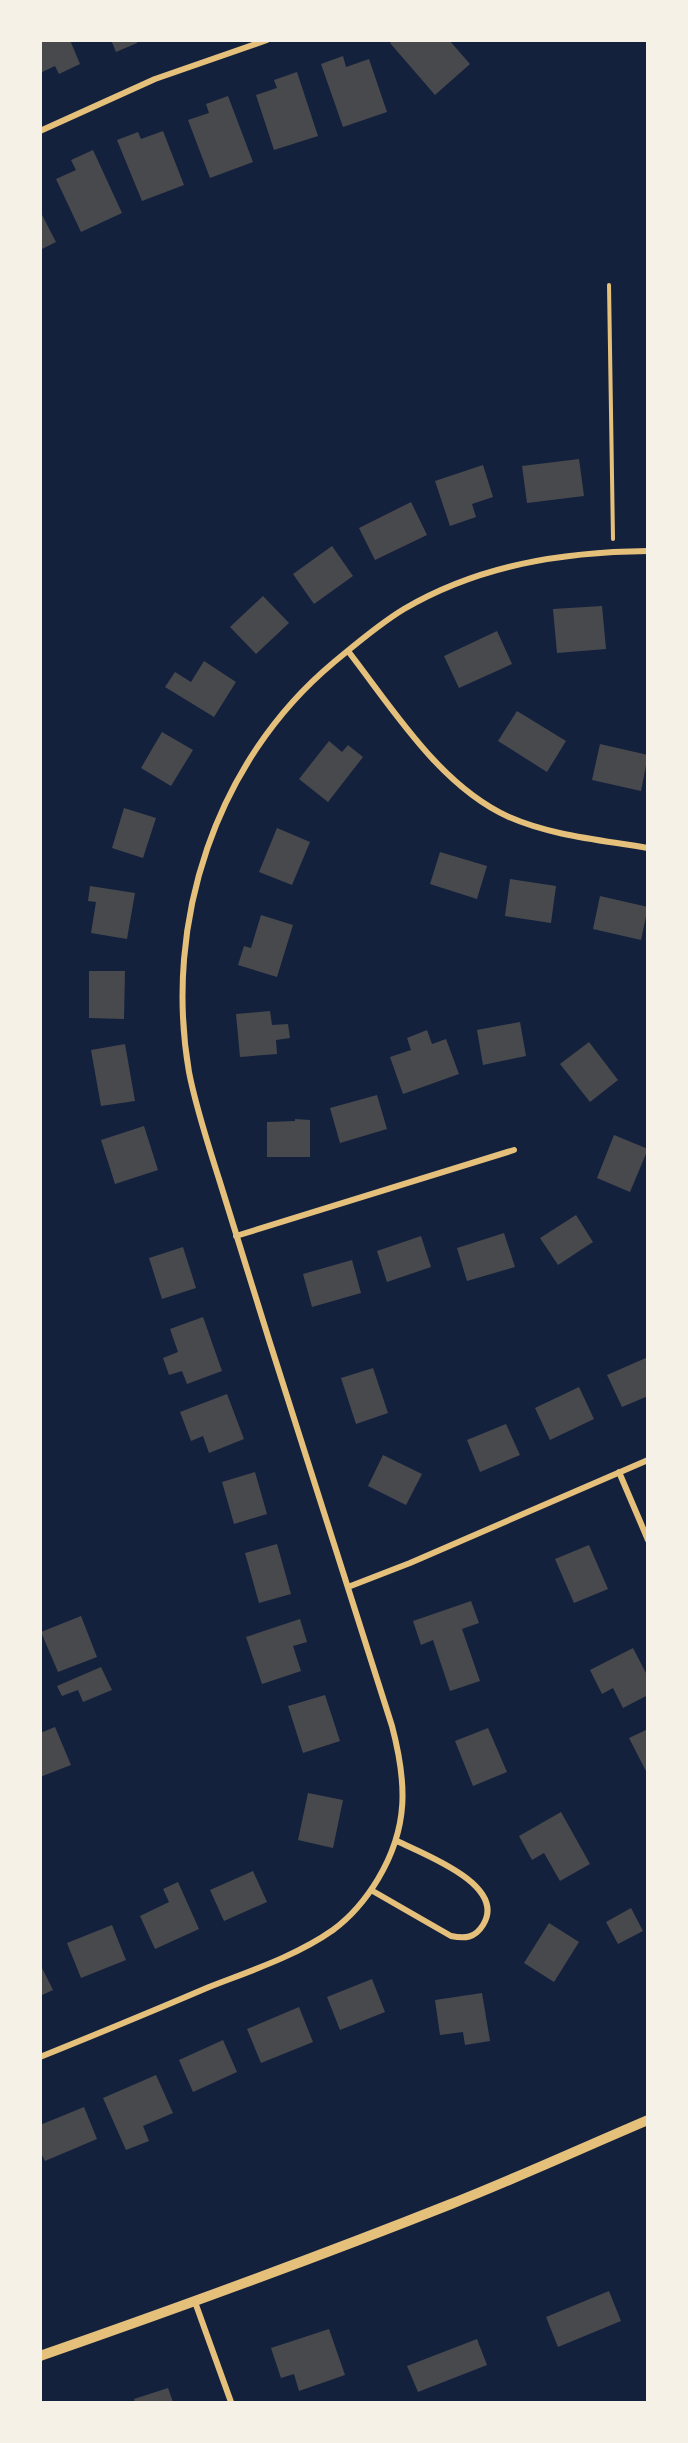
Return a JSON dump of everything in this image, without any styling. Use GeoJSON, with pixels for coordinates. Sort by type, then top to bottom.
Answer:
{"type":"FeatureCollection","features":[{"type":"Feature","properties":{"kind":"street"},"geometry":{"type":"LineString","coordinates":[[40,131],[155,79],[267,40]]}},
{"type":"Feature","properties":{"kind":"street"},"geometry":{"type":"LineString","coordinates":[[40,2057],[271,1962],[312,1943],[333,1930],[353,1913],[371,1890],[397,1841],[402,1820],[398,1750],[236,1236],[196,1100],[185,1042],[182,980],[193,895],[205,852],[218,821],[255,750],[285,709],[348,651],[403,610],[471,578],[499,568],[538,559],[613,551],[648,551]]}},
{"type":"Feature","properties":{"kind":"street"},"geometry":{"type":"LineString","coordinates":[[348,651],[445,772],[476,798],[509,817],[529,824],[648,848]]}},
{"type":"Feature","properties":{"kind":"street"},"geometry":{"type":"LineString","coordinates":[[236,1236],[514,1150]]}},
{"type":"Feature","properties":{"kind":"street"},"geometry":{"type":"LineString","coordinates":[[348,1587],[410,1563],[648,1460]]}},
{"type":"Feature","properties":{"kind":"street"},"geometry":{"type":"LineString","coordinates":[[619,1473],[648,1540]]}},
{"type":"Feature","properties":{"kind":"street"},"geometry":{"type":"LineString","coordinates":[[371,1890],[451,1936],[466,1938],[473,1936],[484,1923],[486,1900],[477,1886],[462,1875],[397,1841]]}},
{"type":"Feature","properties":{"kind":"street"},"geometry":{"type":"LineString","coordinates":[[40,2356],[195,2302],[452,2204],[648,2120]]}},
{"type":"Feature","properties":{"kind":"street"},"geometry":{"type":"LineString","coordinates":[[195,2302],[231,2403]]}},
{"type":"Feature","properties":{"kind":"path"},"geometry":{"type":"LineString","coordinates":[[609,285],[613,551]]}},
{"type":"Feature","properties":{"kind":"building"},"geometry":{"type":"Polygon","coordinates":[[[40,40],[70,40],[80,64],[59,74],[55,66],[40,73],[40,40]]]}},
{"type":"Feature","properties":{"kind":"building"},"geometry":{"type":"Polygon","coordinates":[[[111,40],[137,40],[137,43],[116,52],[111,40]]]}},
{"type":"Feature","properties":{"kind":"building"},"geometry":{"type":"Polygon","coordinates":[[[393,40],[449,40],[470,64],[435,95],[390,43],[393,40]]]}},
{"type":"Feature","properties":{"kind":"building"},"geometry":{"type":"Polygon","coordinates":[[[343,56],[346,67],[369,59],[387,112],[343,127],[321,64],[343,56]]]}},
{"type":"Feature","properties":{"kind":"building"},"geometry":{"type":"Polygon","coordinates":[[[297,72],[318,136],[274,150],[256,95],[277,88],[274,80],[297,72]]]}},
{"type":"Feature","properties":{"kind":"building"},"geometry":{"type":"Polygon","coordinates":[[[228,96],[253,162],[210,178],[188,120],[209,113],[206,104],[228,96]]]}},
{"type":"Feature","properties":{"kind":"building"},"geometry":{"type":"Polygon","coordinates":[[[163,131],[184,185],[142,201],[117,140],[138,132],[141,139],[163,131]]]}},
{"type":"Feature","properties":{"kind":"building"},"geometry":{"type":"Polygon","coordinates":[[[93,150],[122,213],[81,232],[56,179],[76,170],[71,160],[93,150]]]}},
{"type":"Feature","properties":{"kind":"building"},"geometry":{"type":"Polygon","coordinates":[[[40,211],[56,242],[40,250],[40,211]]]}},
{"type":"Feature","properties":{"kind":"building"},"geometry":{"type":"Polygon","coordinates":[[[579,459],[584,496],[527,503],[522,466],[579,459]]]}},
{"type":"Feature","properties":{"kind":"building"},"geometry":{"type":"Polygon","coordinates":[[[483,465],[493,497],[472,504],[476,517],[450,526],[435,481],[483,465]]]}},
{"type":"Feature","properties":{"kind":"building"},"geometry":{"type":"Polygon","coordinates":[[[411,502],[427,535],[375,560],[359,528],[411,502]]]}},
{"type":"Feature","properties":{"kind":"building"},"geometry":{"type":"Polygon","coordinates":[[[332,546],[353,576],[314,604],[293,574],[332,546]]]}},
{"type":"Feature","properties":{"kind":"building"},"geometry":{"type":"Polygon","coordinates":[[[263,596],[289,623],[256,654],[230,627],[263,596]]]}},
{"type":"Feature","properties":{"kind":"building"},"geometry":{"type":"Polygon","coordinates":[[[602,606],[606,649],[557,653],[553,609],[602,606]]]}},
{"type":"Feature","properties":{"kind":"building"},"geometry":{"type":"Polygon","coordinates":[[[497,631],[512,664],[459,688],[444,656],[497,631]]]}},
{"type":"Feature","properties":{"kind":"building"},"geometry":{"type":"Polygon","coordinates":[[[204,661],[236,682],[214,717],[165,687],[175,672],[191,682],[204,661]]]}},
{"type":"Feature","properties":{"kind":"building"},"geometry":{"type":"Polygon","coordinates":[[[517,711],[566,741],[547,772],[498,741],[517,711]]]}},
{"type":"Feature","properties":{"kind":"building"},"geometry":{"type":"Polygon","coordinates":[[[162,732],[193,750],[171,786],[141,768],[162,732]]]}},
{"type":"Feature","properties":{"kind":"building"},"geometry":{"type":"Polygon","coordinates":[[[329,741],[342,752],[348,745],[363,757],[328,802],[299,779],[329,741]]]}},
{"type":"Feature","properties":{"kind":"building"},"geometry":{"type":"Polygon","coordinates":[[[600,744],[648,755],[641,791],[592,780],[600,744]]]}},
{"type":"Feature","properties":{"kind":"building"},"geometry":{"type":"Polygon","coordinates":[[[124,808],[156,818],[143,858],[112,848],[124,808]]]}},
{"type":"Feature","properties":{"kind":"building"},"geometry":{"type":"Polygon","coordinates":[[[277,828],[310,842],[292,885],[259,872],[277,828]]]}},
{"type":"Feature","properties":{"kind":"building"},"geometry":{"type":"Polygon","coordinates":[[[440,852],[487,866],[477,899],[430,884],[440,852]]]}},
{"type":"Feature","properties":{"kind":"building"},"geometry":{"type":"Polygon","coordinates":[[[510,879],[556,886],[551,923],[505,916],[510,879]]]}},
{"type":"Feature","properties":{"kind":"building"},"geometry":{"type":"Polygon","coordinates":[[[90,886],[135,893],[127,939],[91,933],[96,902],[88,901],[90,886]]]}},
{"type":"Feature","properties":{"kind":"building"},"geometry":{"type":"Polygon","coordinates":[[[600,896],[648,907],[641,940],[593,929],[600,896]]]}},
{"type":"Feature","properties":{"kind":"building"},"geometry":{"type":"Polygon","coordinates":[[[261,915],[293,925],[277,977],[238,965],[244,946],[251,948],[261,915]]]}},
{"type":"Feature","properties":{"kind":"building"},"geometry":{"type":"Polygon","coordinates":[[[89,971],[125,971],[124,1019],[89,1018],[89,971]]]}},
{"type":"Feature","properties":{"kind":"building"},"geometry":{"type":"Polygon","coordinates":[[[270,1011],[272,1025],[288,1024],[290,1038],[276,1040],[277,1054],[240,1057],[236,1014],[270,1011]]]}},
{"type":"Feature","properties":{"kind":"building"},"geometry":{"type":"Polygon","coordinates":[[[520,1022],[526,1056],[483,1065],[477,1030],[520,1022]]]}},
{"type":"Feature","properties":{"kind":"building"},"geometry":{"type":"Polygon","coordinates":[[[427,1030],[432,1044],[446,1039],[459,1074],[403,1094],[390,1057],[411,1050],[407,1038],[427,1030]]]}},
{"type":"Feature","properties":{"kind":"building"},"geometry":{"type":"Polygon","coordinates":[[[589,1042],[618,1080],[590,1102],[560,1064],[589,1042]]]}},
{"type":"Feature","properties":{"kind":"building"},"geometry":{"type":"Polygon","coordinates":[[[125,1044],[135,1101],[101,1106],[91,1050],[125,1044]]]}},
{"type":"Feature","properties":{"kind":"building"},"geometry":{"type":"Polygon","coordinates":[[[377,1095],[387,1129],[340,1143],[330,1108],[377,1095]]]}},
{"type":"Feature","properties":{"kind":"building"},"geometry":{"type":"Polygon","coordinates":[[[295,1119],[310,1120],[310,1157],[267,1157],[267,1122],[295,1121],[295,1119]]]}},
{"type":"Feature","properties":{"kind":"building"},"geometry":{"type":"Polygon","coordinates":[[[144,1126],[158,1170],[115,1184],[101,1140],[144,1126]]]}},
{"type":"Feature","properties":{"kind":"building"},"geometry":{"type":"Polygon","coordinates":[[[614,1135],[648,1149],[630,1192],[597,1178],[614,1135]]]}},
{"type":"Feature","properties":{"kind":"building"},"geometry":{"type":"Polygon","coordinates":[[[576,1215],[593,1242],[558,1265],[540,1238],[576,1215]]]}},
{"type":"Feature","properties":{"kind":"building"},"geometry":{"type":"Polygon","coordinates":[[[504,1233],[515,1267],[467,1281],[457,1248],[504,1233]]]}},
{"type":"Feature","properties":{"kind":"building"},"geometry":{"type":"Polygon","coordinates":[[[421,1236],[431,1267],[387,1282],[377,1251],[421,1236]]]}},
{"type":"Feature","properties":{"kind":"building"},"geometry":{"type":"Polygon","coordinates":[[[183,1247],[196,1288],[162,1299],[149,1258],[183,1247]]]}},
{"type":"Feature","properties":{"kind":"building"},"geometry":{"type":"Polygon","coordinates":[[[352,1260],[361,1293],[312,1307],[303,1274],[352,1260]]]}},
{"type":"Feature","properties":{"kind":"building"},"geometry":{"type":"Polygon","coordinates":[[[203,1317],[222,1371],[187,1384],[182,1371],[169,1375],[163,1358],[178,1352],[170,1329],[203,1317]]]}},
{"type":"Feature","properties":{"kind":"building"},"geometry":{"type":"Polygon","coordinates":[[[648,1357],[648,1396],[622,1407],[607,1375],[648,1357]]]}},
{"type":"Feature","properties":{"kind":"building"},"geometry":{"type":"Polygon","coordinates":[[[373,1368],[388,1413],[356,1424],[341,1378],[373,1368]]]}},
{"type":"Feature","properties":{"kind":"building"},"geometry":{"type":"Polygon","coordinates":[[[579,1387],[594,1419],[550,1440],[535,1408],[579,1387]]]}},
{"type":"Feature","properties":{"kind":"building"},"geometry":{"type":"Polygon","coordinates":[[[227,1394],[244,1439],[209,1453],[203,1436],[191,1441],[180,1412],[227,1394]]]}},
{"type":"Feature","properties":{"kind":"building"},"geometry":{"type":"Polygon","coordinates":[[[506,1424],[520,1455],[480,1472],[467,1440],[506,1424]]]}},
{"type":"Feature","properties":{"kind":"building"},"geometry":{"type":"Polygon","coordinates":[[[383,1455],[422,1474],[406,1505],[368,1486],[383,1455]]]}},
{"type":"Feature","properties":{"kind":"building"},"geometry":{"type":"Polygon","coordinates":[[[255,1472],[267,1514],[234,1524],[222,1482],[255,1472]]]}},
{"type":"Feature","properties":{"kind":"building"},"geometry":{"type":"Polygon","coordinates":[[[277,1544],[291,1594],[259,1603],[245,1553],[277,1544]]]}},
{"type":"Feature","properties":{"kind":"building"},"geometry":{"type":"Polygon","coordinates":[[[589,1545],[608,1589],[574,1603],[555,1559],[589,1545]]]}},
{"type":"Feature","properties":{"kind":"building"},"geometry":{"type":"Polygon","coordinates":[[[471,1601],[479,1623],[462,1629],[480,1681],[450,1691],[433,1640],[421,1645],[413,1621],[471,1601]]]}},
{"type":"Feature","properties":{"kind":"building"},"geometry":{"type":"Polygon","coordinates":[[[81,1616],[97,1657],[58,1672],[41,1632],[81,1616]]]}},
{"type":"Feature","properties":{"kind":"building"},"geometry":{"type":"Polygon","coordinates":[[[300,1619],[307,1642],[293,1646],[301,1671],[262,1684],[246,1637],[300,1619]]]}},
{"type":"Feature","properties":{"kind":"building"},"geometry":{"type":"Polygon","coordinates":[[[633,1648],[648,1677],[648,1695],[623,1708],[613,1688],[602,1694],[590,1670],[633,1648]]]}},
{"type":"Feature","properties":{"kind":"building"},"geometry":{"type":"Polygon","coordinates":[[[101,1667],[112,1690],[83,1702],[78,1690],[62,1696],[57,1686],[101,1667]]]}},
{"type":"Feature","properties":{"kind":"building"},"geometry":{"type":"Polygon","coordinates":[[[325,1695],[340,1741],[303,1753],[288,1706],[325,1695]]]}},
{"type":"Feature","properties":{"kind":"building"},"geometry":{"type":"Polygon","coordinates":[[[55,1727],[71,1765],[40,1777],[40,1733],[55,1727]]]}},
{"type":"Feature","properties":{"kind":"building"},"geometry":{"type":"Polygon","coordinates":[[[488,1728],[507,1772],[473,1786],[455,1741],[488,1728]]]}},
{"type":"Feature","properties":{"kind":"building"},"geometry":{"type":"Polygon","coordinates":[[[648,1729],[648,1775],[629,1738],[648,1729]]]}},
{"type":"Feature","properties":{"kind":"building"},"geometry":{"type":"Polygon","coordinates":[[[308,1793],[343,1800],[333,1848],[298,1840],[308,1793]]]}},
{"type":"Feature","properties":{"kind":"building"},"geometry":{"type":"Polygon","coordinates":[[[561,1812],[590,1864],[560,1881],[544,1853],[532,1860],[519,1836],[561,1812]]]}},
{"type":"Feature","properties":{"kind":"building"},"geometry":{"type":"Polygon","coordinates":[[[253,1871],[267,1902],[224,1921],[210,1890],[253,1871]]]}},
{"type":"Feature","properties":{"kind":"building"},"geometry":{"type":"Polygon","coordinates":[[[178,1882],[199,1929],[155,1949],[140,1916],[169,1902],[163,1889],[178,1882]]]}},
{"type":"Feature","properties":{"kind":"building"},"geometry":{"type":"Polygon","coordinates":[[[631,1908],[643,1931],[618,1944],[606,1922],[631,1908]]]}},
{"type":"Feature","properties":{"kind":"building"},"geometry":{"type":"Polygon","coordinates":[[[549,1923],[579,1942],[554,1982],[524,1963],[549,1923]]]}},
{"type":"Feature","properties":{"kind":"building"},"geometry":{"type":"Polygon","coordinates":[[[112,1925],[126,1960],[81,1978],[67,1943],[112,1925]]]}},
{"type":"Feature","properties":{"kind":"building"},"geometry":{"type":"Polygon","coordinates":[[[40,1964],[53,1990],[40,1996],[40,1964]]]}},
{"type":"Feature","properties":{"kind":"building"},"geometry":{"type":"Polygon","coordinates":[[[372,1979],[385,2012],[340,2030],[327,1997],[372,1979]]]}},
{"type":"Feature","properties":{"kind":"building"},"geometry":{"type":"Polygon","coordinates":[[[482,1993],[490,2041],[465,2045],[463,2032],[440,2035],[435,2000],[482,1993]]]}},
{"type":"Feature","properties":{"kind":"building"},"geometry":{"type":"Polygon","coordinates":[[[299,2007],[313,2042],[261,2063],[247,2029],[299,2007]]]}},
{"type":"Feature","properties":{"kind":"building"},"geometry":{"type":"Polygon","coordinates":[[[223,2040],[237,2072],[193,2092],[179,2060],[223,2040]]]}},
{"type":"Feature","properties":{"kind":"building"},"geometry":{"type":"Polygon","coordinates":[[[156,2075],[173,2113],[143,2126],[149,2141],[126,2150],[103,2098],[156,2075]]]}},
{"type":"Feature","properties":{"kind":"building"},"geometry":{"type":"Polygon","coordinates":[[[84,2107],[97,2139],[45,2161],[40,2151],[40,2125],[84,2107]]]}},
{"type":"Feature","properties":{"kind":"building"},"geometry":{"type":"Polygon","coordinates":[[[609,2291],[621,2321],[558,2347],[546,2317],[609,2291]]]}},
{"type":"Feature","properties":{"kind":"building"},"geometry":{"type":"Polygon","coordinates":[[[329,2329],[345,2375],[299,2391],[294,2374],[281,2378],[271,2348],[329,2329]]]}},
{"type":"Feature","properties":{"kind":"building"},"geometry":{"type":"Polygon","coordinates":[[[477,2339],[487,2365],[418,2392],[407,2366],[477,2339]]]}},
{"type":"Feature","properties":{"kind":"building"},"geometry":{"type":"Polygon","coordinates":[[[168,2388],[173,2402],[135,2402],[134,2399],[168,2388]]]}}]}
